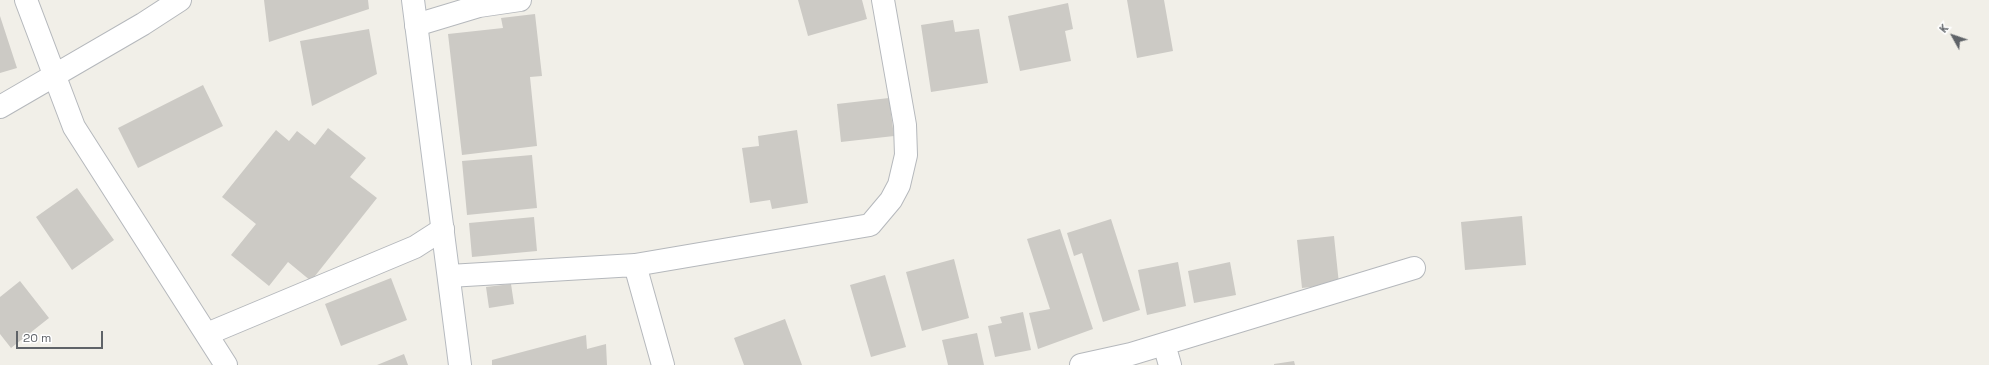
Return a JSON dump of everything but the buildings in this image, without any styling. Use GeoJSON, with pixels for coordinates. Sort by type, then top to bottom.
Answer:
{"type":"FeatureCollection","features":[{"type":"Feature","properties":{"kind":"street"},"geometry":{"type":"LineString","coordinates":[[26,0],[74,127],[226,365]]}},
{"type":"Feature","properties":{"kind":"street"},"geometry":{"type":"LineString","coordinates":[[0,107],[143,24],[180,0]]}},
{"type":"Feature","properties":{"kind":"street"},"geometry":{"type":"LineString","coordinates":[[413,0],[460,365]]}},
{"type":"Feature","properties":{"kind":"street"},"geometry":{"type":"LineString","coordinates":[[416,25],[479,6],[520,0]]}},
{"type":"Feature","properties":{"kind":"street"},"geometry":{"type":"LineString","coordinates":[[449,276],[635,265],[870,225],[881,213],[899,185],[905,162],[907,140],[883,0]]}},
{"type":"Feature","properties":{"kind":"street"},"geometry":{"type":"LineString","coordinates":[[207,334],[415,247],[442,229]]}},
{"type":"Feature","properties":{"kind":"street"},"geometry":{"type":"LineString","coordinates":[[635,265],[663,365]]}},
{"type":"Feature","properties":{"kind":"street"},"geometry":{"type":"LineString","coordinates":[[1081,365],[1131,354],[1414,268]]}},
{"type":"Feature","properties":{"kind":"street"},"geometry":{"type":"LineString","coordinates":[[1164,344],[1170,365]]}}]}
